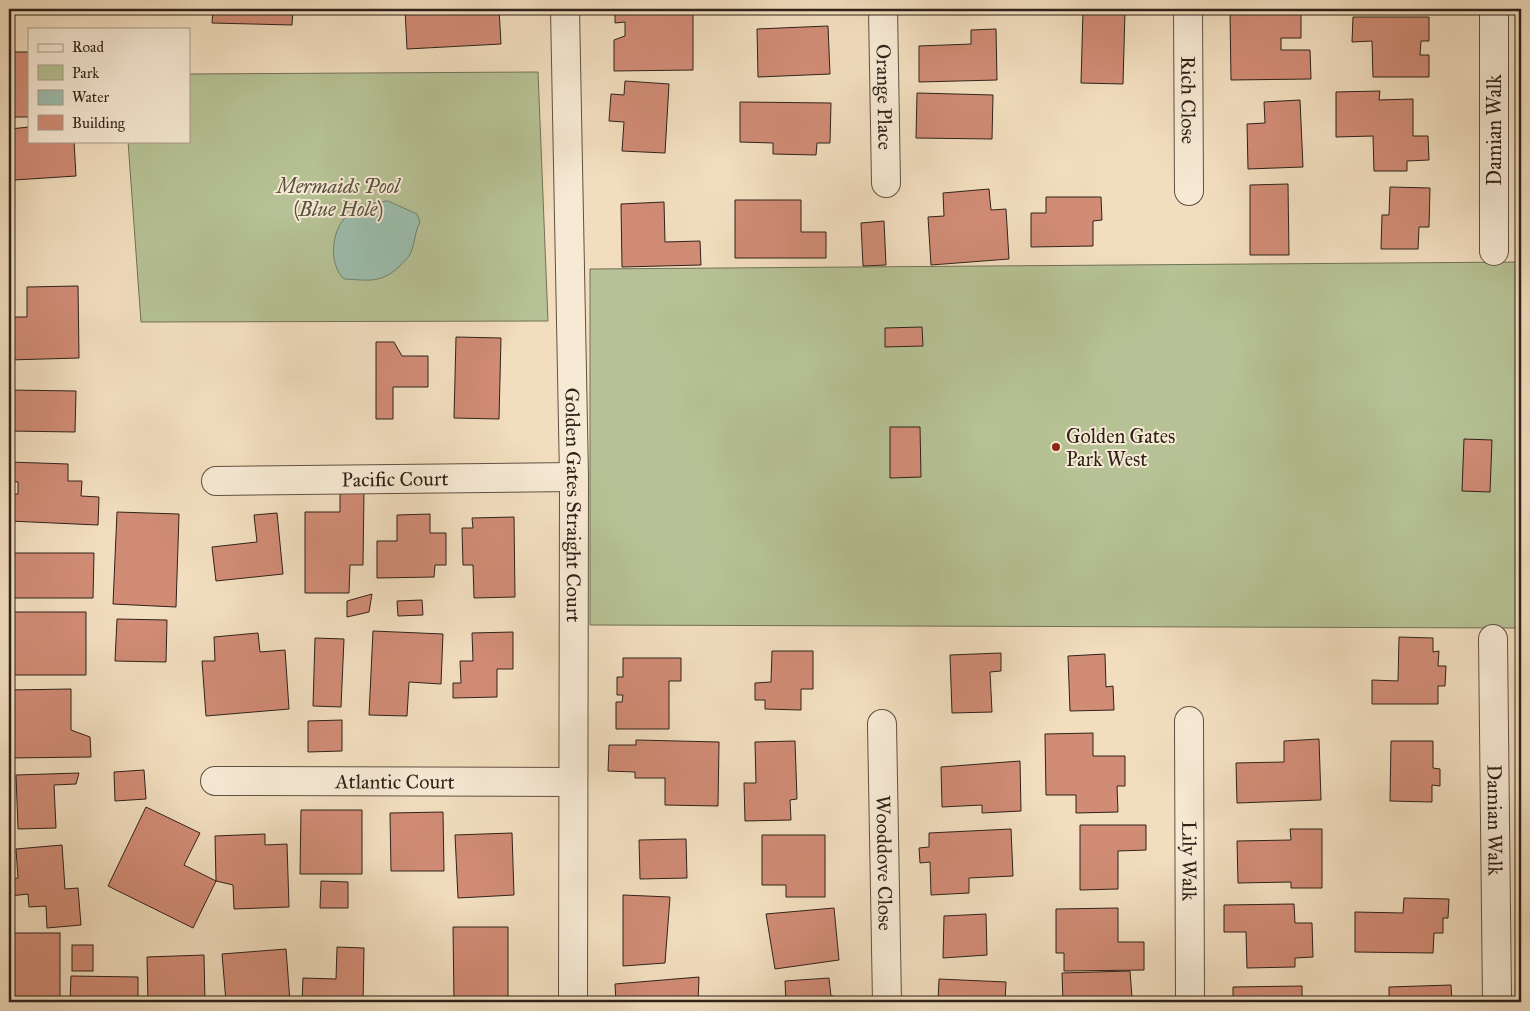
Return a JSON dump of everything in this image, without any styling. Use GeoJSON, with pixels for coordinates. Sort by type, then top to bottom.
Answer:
{"type":"FeatureCollection","features":[{"type":"Feature","properties":{"kind":"street","name":"Golden Gates Straight Court"},"geometry":{"type":"LineString","coordinates":[[565,9],[574,477],[573,1002]]}},
{"type":"Feature","properties":{"kind":"street","name":"Orange Place"},"geometry":{"type":"LineString","coordinates":[[883,9],[886,183]]}},
{"type":"Feature","properties":{"kind":"street","name":"Rich Close"},"geometry":{"type":"LineString","coordinates":[[1188,9],[1189,191]]}},
{"type":"Feature","properties":{"kind":"street","name":"Damian Walk"},"geometry":{"type":"LineString","coordinates":[[1494,9],[1494,251]]}},
{"type":"Feature","properties":{"kind":"street","name":"Pacific Court"},"geometry":{"type":"LineString","coordinates":[[216,481],[574,477]]}},
{"type":"Feature","properties":{"kind":"street","name":"Damian Walk"},"geometry":{"type":"LineString","coordinates":[[1493,639],[1497,1002]]}},
{"type":"Feature","properties":{"kind":"street","name":"Lily Walk"},"geometry":{"type":"LineString","coordinates":[[1189,721],[1190,1002]]}},
{"type":"Feature","properties":{"kind":"street","name":"Wooddove Close"},"geometry":{"type":"LineString","coordinates":[[882,724],[887,1002]]}},
{"type":"Feature","properties":{"kind":"street","name":"Atlantic Court"},"geometry":{"type":"LineString","coordinates":[[215,781],[573,782]]}},
{"type":"Feature","properties":{"kind":"green space","name":"Mermaids Pool (Blue Hole)"},"geometry":{"type":"Polygon","coordinates":[[[538,72],[548,321],[141,322],[128,142],[190,142],[190,74],[538,72]]]}},
{"type":"Feature","properties":{"kind":"green space","name":"Golden Gates Park West"},"geometry":{"type":"Polygon","coordinates":[[[1521,262],[1521,628],[590,625],[590,269],[1521,262]]]}},
{"type":"Feature","properties":{"kind":"water"},"geometry":{"type":"Polygon","coordinates":[[[388,201],[417,214],[420,222],[410,254],[399,267],[380,279],[344,279],[335,265],[334,256],[335,237],[342,221],[357,209],[372,203],[388,201]]]}},
{"type":"Feature","properties":{"kind":"building"},"geometry":{"type":"Polygon","coordinates":[[[67,9],[94,9],[67,11],[67,9]]]}},
{"type":"Feature","properties":{"kind":"building"},"geometry":{"type":"Polygon","coordinates":[[[213,9],[293,9],[292,25],[212,23],[213,9]]]}},
{"type":"Feature","properties":{"kind":"building"},"geometry":{"type":"Polygon","coordinates":[[[405,9],[499,9],[501,44],[407,49],[405,9]]]}},
{"type":"Feature","properties":{"kind":"building"},"geometry":{"type":"Polygon","coordinates":[[[615,9],[693,9],[693,70],[614,71],[614,40],[625,36],[625,22],[615,23],[615,9]]]}},
{"type":"Feature","properties":{"kind":"building"},"geometry":{"type":"Polygon","coordinates":[[[1083,10],[1125,11],[1123,84],[1081,83],[1083,10]]]}},
{"type":"Feature","properties":{"kind":"building"},"geometry":{"type":"Polygon","coordinates":[[[1301,10],[1301,38],[1281,38],[1281,50],[1310,50],[1311,79],[1231,80],[1230,11],[1301,10]]]}},
{"type":"Feature","properties":{"kind":"building"},"geometry":{"type":"Polygon","coordinates":[[[1353,17],[1429,17],[1429,41],[1421,41],[1420,55],[1429,55],[1429,77],[1373,77],[1372,41],[1352,42],[1353,17]]]}},
{"type":"Feature","properties":{"kind":"building"},"geometry":{"type":"Polygon","coordinates":[[[828,26],[830,74],[758,77],[757,29],[828,26]]]}},
{"type":"Feature","properties":{"kind":"building"},"geometry":{"type":"Polygon","coordinates":[[[996,29],[997,80],[919,82],[919,46],[971,44],[971,30],[996,29]]]}},
{"type":"Feature","properties":{"kind":"building"},"geometry":{"type":"Polygon","coordinates":[[[9,52],[28,52],[28,117],[9,117],[9,52]]]}},
{"type":"Feature","properties":{"kind":"building"},"geometry":{"type":"Polygon","coordinates":[[[625,81],[669,84],[665,153],[622,151],[624,122],[609,121],[611,94],[624,95],[625,81]]]}},
{"type":"Feature","properties":{"kind":"building"},"geometry":{"type":"Polygon","coordinates":[[[1380,91],[1379,100],[1413,99],[1413,136],[1428,136],[1429,160],[1407,161],[1407,171],[1374,171],[1373,136],[1336,137],[1336,92],[1380,91]]]}},
{"type":"Feature","properties":{"kind":"building"},"geometry":{"type":"Polygon","coordinates":[[[917,93],[993,95],[992,139],[916,138],[917,93]]]}},
{"type":"Feature","properties":{"kind":"building"},"geometry":{"type":"Polygon","coordinates":[[[1300,100],[1303,167],[1248,169],[1247,124],[1265,123],[1264,102],[1300,100]]]}},
{"type":"Feature","properties":{"kind":"building"},"geometry":{"type":"Polygon","coordinates":[[[740,102],[831,103],[830,143],[817,143],[816,155],[773,154],[773,143],[740,142],[740,102]]]}},
{"type":"Feature","properties":{"kind":"building"},"geometry":{"type":"Polygon","coordinates":[[[28,127],[28,142],[74,142],[76,176],[14,180],[10,129],[28,127]]]}},
{"type":"Feature","properties":{"kind":"building"},"geometry":{"type":"Polygon","coordinates":[[[1288,184],[1289,255],[1250,255],[1250,185],[1288,184]]]}},
{"type":"Feature","properties":{"kind":"building"},"geometry":{"type":"Polygon","coordinates":[[[1390,187],[1430,188],[1429,227],[1419,227],[1418,249],[1381,249],[1382,215],[1389,215],[1390,187]]]}},
{"type":"Feature","properties":{"kind":"building"},"geometry":{"type":"Polygon","coordinates":[[[989,189],[991,210],[1006,209],[1009,259],[931,265],[928,217],[944,216],[943,193],[989,189]]]}},
{"type":"Feature","properties":{"kind":"building"},"geometry":{"type":"Polygon","coordinates":[[[1046,197],[1101,197],[1102,220],[1093,221],[1093,246],[1031,247],[1031,213],[1046,213],[1046,197]]]}},
{"type":"Feature","properties":{"kind":"building"},"geometry":{"type":"Polygon","coordinates":[[[735,200],[801,200],[801,232],[826,232],[826,258],[735,258],[735,200]]]}},
{"type":"Feature","properties":{"kind":"building"},"geometry":{"type":"Polygon","coordinates":[[[664,202],[665,242],[700,241],[701,265],[622,267],[621,204],[664,202]]]}},
{"type":"Feature","properties":{"kind":"building"},"geometry":{"type":"Polygon","coordinates":[[[884,221],[886,265],[863,266],[861,223],[884,221]]]}},
{"type":"Feature","properties":{"kind":"building"},"geometry":{"type":"Polygon","coordinates":[[[78,286],[79,358],[9,360],[9,317],[27,317],[27,287],[78,286]]]}},
{"type":"Feature","properties":{"kind":"building"},"geometry":{"type":"Polygon","coordinates":[[[922,327],[923,346],[885,347],[885,328],[922,327]]]}},
{"type":"Feature","properties":{"kind":"building"},"geometry":{"type":"Polygon","coordinates":[[[456,337],[501,338],[499,419],[454,418],[456,337]]]}},
{"type":"Feature","properties":{"kind":"building"},"geometry":{"type":"Polygon","coordinates":[[[376,342],[394,342],[402,356],[428,356],[428,387],[393,387],[393,419],[376,419],[376,342]]]}},
{"type":"Feature","properties":{"kind":"building"},"geometry":{"type":"Polygon","coordinates":[[[9,390],[76,391],[75,432],[9,431],[9,390]]]}},
{"type":"Feature","properties":{"kind":"building"},"geometry":{"type":"Polygon","coordinates":[[[890,427],[920,427],[921,477],[890,478],[890,427]]]}},
{"type":"Feature","properties":{"kind":"building"},"geometry":{"type":"Polygon","coordinates":[[[1464,439],[1492,440],[1490,492],[1462,491],[1464,439]]]}},
{"type":"Feature","properties":{"kind":"building"},"geometry":{"type":"Polygon","coordinates":[[[9,462],[68,464],[68,481],[82,481],[81,496],[99,497],[98,525],[9,521],[9,494],[18,494],[18,482],[9,481],[9,462]]]}},
{"type":"Feature","properties":{"kind":"building"},"geometry":{"type":"Polygon","coordinates":[[[340,490],[364,490],[363,565],[350,565],[349,593],[305,593],[305,512],[340,512],[340,490]]]}},
{"type":"Feature","properties":{"kind":"building"},"geometry":{"type":"Polygon","coordinates":[[[117,512],[179,514],[176,607],[113,604],[117,512]]]}},
{"type":"Feature","properties":{"kind":"building"},"geometry":{"type":"Polygon","coordinates":[[[277,513],[283,574],[216,581],[212,547],[257,542],[254,515],[277,513]]]}},
{"type":"Feature","properties":{"kind":"building"},"geometry":{"type":"Polygon","coordinates":[[[430,514],[430,533],[446,533],[446,565],[435,565],[434,577],[377,578],[377,541],[397,541],[397,515],[430,514]]]}},
{"type":"Feature","properties":{"kind":"building"},"geometry":{"type":"Polygon","coordinates":[[[514,517],[515,597],[474,598],[473,565],[463,565],[462,528],[473,528],[472,518],[514,517]]]}},
{"type":"Feature","properties":{"kind":"building"},"geometry":{"type":"Polygon","coordinates":[[[9,553],[94,553],[93,598],[9,598],[9,553]]]}},
{"type":"Feature","properties":{"kind":"building"},"geometry":{"type":"Polygon","coordinates":[[[372,594],[369,612],[347,617],[347,601],[372,594]]]}},
{"type":"Feature","properties":{"kind":"building"},"geometry":{"type":"Polygon","coordinates":[[[422,600],[423,615],[398,616],[397,601],[422,600]]]}},
{"type":"Feature","properties":{"kind":"building"},"geometry":{"type":"Polygon","coordinates":[[[11,612],[86,612],[86,675],[12,675],[11,612]]]}},
{"type":"Feature","properties":{"kind":"building"},"geometry":{"type":"Polygon","coordinates":[[[117,619],[167,620],[166,662],[115,661],[117,619]]]}},
{"type":"Feature","properties":{"kind":"building"},"geometry":{"type":"Polygon","coordinates":[[[373,631],[443,634],[441,684],[409,682],[407,716],[369,715],[373,631]]]}},
{"type":"Feature","properties":{"kind":"building"},"geometry":{"type":"Polygon","coordinates":[[[513,632],[513,669],[497,669],[497,697],[453,698],[453,683],[461,683],[460,661],[473,661],[472,633],[513,632]]]}},
{"type":"Feature","properties":{"kind":"building"},"geometry":{"type":"Polygon","coordinates":[[[258,633],[260,652],[285,650],[289,709],[206,716],[202,661],[215,661],[214,637],[258,633]]]}},
{"type":"Feature","properties":{"kind":"building"},"geometry":{"type":"Polygon","coordinates":[[[1399,637],[1433,638],[1433,652],[1439,651],[1438,666],[1446,666],[1445,686],[1438,686],[1438,704],[1372,704],[1372,680],[1398,681],[1399,637]]]}},
{"type":"Feature","properties":{"kind":"building"},"geometry":{"type":"Polygon","coordinates":[[[315,638],[344,639],[341,707],[313,706],[315,638]]]}},
{"type":"Feature","properties":{"kind":"building"},"geometry":{"type":"Polygon","coordinates":[[[772,651],[813,651],[813,689],[801,689],[801,710],[765,709],[765,700],[755,700],[755,683],[771,682],[772,651]]]}},
{"type":"Feature","properties":{"kind":"building"},"geometry":{"type":"Polygon","coordinates":[[[1001,653],[1001,671],[990,672],[992,712],[952,713],[950,655],[1001,653]]]}},
{"type":"Feature","properties":{"kind":"building"},"geometry":{"type":"Polygon","coordinates":[[[1105,654],[1106,687],[1113,686],[1114,710],[1070,711],[1068,656],[1105,654]]]}},
{"type":"Feature","properties":{"kind":"building"},"geometry":{"type":"Polygon","coordinates":[[[623,658],[681,658],[681,681],[669,681],[669,729],[616,729],[616,702],[622,702],[623,695],[617,695],[617,677],[623,677],[623,658]]]}},
{"type":"Feature","properties":{"kind":"building"},"geometry":{"type":"Polygon","coordinates":[[[71,689],[71,730],[90,737],[91,757],[9,758],[9,690],[71,689]]]}},
{"type":"Feature","properties":{"kind":"building"},"geometry":{"type":"Polygon","coordinates":[[[342,720],[342,751],[308,752],[308,721],[342,720]]]}},
{"type":"Feature","properties":{"kind":"building"},"geometry":{"type":"Polygon","coordinates":[[[1093,733],[1093,756],[1125,756],[1125,786],[1117,786],[1118,812],[1076,813],[1076,795],[1046,795],[1045,734],[1093,733]]]}},
{"type":"Feature","properties":{"kind":"building"},"geometry":{"type":"Polygon","coordinates":[[[1319,739],[1321,800],[1237,803],[1236,763],[1284,762],[1284,741],[1319,739]]]}},
{"type":"Feature","properties":{"kind":"building"},"geometry":{"type":"Polygon","coordinates":[[[636,740],[719,742],[718,806],[665,805],[665,778],[635,778],[635,772],[608,771],[609,745],[636,745],[636,740]]]}},
{"type":"Feature","properties":{"kind":"building"},"geometry":{"type":"Polygon","coordinates":[[[795,741],[797,799],[790,800],[791,820],[745,821],[744,783],[756,783],[755,742],[795,741]]]}},
{"type":"Feature","properties":{"kind":"building"},"geometry":{"type":"Polygon","coordinates":[[[1391,741],[1433,741],[1433,768],[1440,769],[1440,786],[1432,785],[1432,802],[1390,801],[1391,741]]]}},
{"type":"Feature","properties":{"kind":"building"},"geometry":{"type":"Polygon","coordinates":[[[1020,761],[1021,811],[982,813],[982,805],[942,807],[941,767],[1020,761]]]}},
{"type":"Feature","properties":{"kind":"building"},"geometry":{"type":"Polygon","coordinates":[[[144,770],[146,799],[115,801],[114,772],[144,770]]]}},
{"type":"Feature","properties":{"kind":"building"},"geometry":{"type":"Polygon","coordinates":[[[79,773],[76,784],[54,785],[56,828],[18,829],[16,775],[79,773]]]}},
{"type":"Feature","properties":{"kind":"building"},"geometry":{"type":"Polygon","coordinates":[[[146,807],[200,833],[184,865],[216,881],[193,928],[108,886],[146,807]]]}},
{"type":"Feature","properties":{"kind":"building"},"geometry":{"type":"Polygon","coordinates":[[[301,810],[362,810],[362,874],[300,874],[301,810]]]}},
{"type":"Feature","properties":{"kind":"building"},"geometry":{"type":"Polygon","coordinates":[[[443,812],[444,871],[391,871],[390,813],[443,812]]]}},
{"type":"Feature","properties":{"kind":"building"},"geometry":{"type":"Polygon","coordinates":[[[1080,825],[1146,825],[1146,850],[1118,851],[1118,889],[1080,890],[1080,825]]]}},
{"type":"Feature","properties":{"kind":"building"},"geometry":{"type":"Polygon","coordinates":[[[1011,829],[1013,876],[969,878],[969,893],[931,895],[930,862],[920,863],[919,848],[929,847],[929,833],[1011,829]]]}},
{"type":"Feature","properties":{"kind":"building"},"geometry":{"type":"Polygon","coordinates":[[[1290,829],[1322,829],[1322,888],[1291,888],[1291,882],[1238,883],[1237,841],[1291,840],[1290,829]]]}},
{"type":"Feature","properties":{"kind":"building"},"geometry":{"type":"Polygon","coordinates":[[[512,833],[514,895],[458,898],[455,835],[512,833]]]}},
{"type":"Feature","properties":{"kind":"building"},"geometry":{"type":"Polygon","coordinates":[[[265,834],[265,845],[287,844],[289,907],[234,909],[233,885],[216,881],[215,836],[265,834]]]}},
{"type":"Feature","properties":{"kind":"building"},"geometry":{"type":"Polygon","coordinates":[[[762,835],[825,835],[825,897],[786,897],[786,885],[762,885],[762,835]]]}},
{"type":"Feature","properties":{"kind":"building"},"geometry":{"type":"Polygon","coordinates":[[[686,839],[687,878],[640,879],[639,840],[686,839]]]}},
{"type":"Feature","properties":{"kind":"building"},"geometry":{"type":"Polygon","coordinates":[[[62,845],[65,889],[78,888],[81,925],[47,928],[46,906],[29,907],[28,894],[10,896],[9,879],[18,878],[16,849],[62,845]]]}},
{"type":"Feature","properties":{"kind":"building"},"geometry":{"type":"Polygon","coordinates":[[[321,881],[348,882],[348,908],[320,908],[321,881]]]}},
{"type":"Feature","properties":{"kind":"building"},"geometry":{"type":"Polygon","coordinates":[[[623,895],[670,897],[665,963],[623,966],[623,895]]]}},
{"type":"Feature","properties":{"kind":"building"},"geometry":{"type":"Polygon","coordinates":[[[1404,898],[1449,899],[1448,918],[1443,918],[1443,933],[1434,933],[1433,953],[1355,952],[1355,912],[1403,913],[1404,898]]]}},
{"type":"Feature","properties":{"kind":"building"},"geometry":{"type":"Polygon","coordinates":[[[1294,904],[1295,923],[1312,923],[1313,957],[1295,958],[1295,967],[1247,968],[1246,932],[1224,932],[1224,905],[1294,904]]]}},
{"type":"Feature","properties":{"kind":"building"},"geometry":{"type":"Polygon","coordinates":[[[834,908],[839,960],[775,969],[766,914],[834,908]]]}},
{"type":"Feature","properties":{"kind":"building"},"geometry":{"type":"Polygon","coordinates":[[[1118,908],[1118,942],[1144,942],[1144,970],[1064,971],[1064,953],[1056,953],[1056,909],[1118,908]]]}},
{"type":"Feature","properties":{"kind":"building"},"geometry":{"type":"Polygon","coordinates":[[[986,914],[987,955],[943,958],[944,916],[986,914]]]}},
{"type":"Feature","properties":{"kind":"building"},"geometry":{"type":"Polygon","coordinates":[[[453,927],[508,927],[508,1002],[454,1002],[453,927]]]}},
{"type":"Feature","properties":{"kind":"building"},"geometry":{"type":"Polygon","coordinates":[[[9,933],[60,933],[60,1002],[9,1002],[9,933]]]}},
{"type":"Feature","properties":{"kind":"building"},"geometry":{"type":"Polygon","coordinates":[[[72,945],[93,945],[93,971],[72,971],[72,945]]]}},
{"type":"Feature","properties":{"kind":"building"},"geometry":{"type":"Polygon","coordinates":[[[337,947],[364,948],[363,1002],[302,1002],[303,978],[336,979],[337,947]]]}},
{"type":"Feature","properties":{"kind":"building"},"geometry":{"type":"Polygon","coordinates":[[[286,949],[290,1002],[226,1002],[222,954],[286,949]]]}},
{"type":"Feature","properties":{"kind":"building"},"geometry":{"type":"Polygon","coordinates":[[[204,955],[205,1002],[148,1002],[147,957],[204,955]]]}},
{"type":"Feature","properties":{"kind":"building"},"geometry":{"type":"Polygon","coordinates":[[[1130,971],[1132,997],[1098,999],[1098,1002],[1063,1002],[1062,973],[1130,971]]]}},
{"type":"Feature","properties":{"kind":"building"},"geometry":{"type":"Polygon","coordinates":[[[71,976],[138,977],[138,1002],[70,1002],[71,976]]]}},
{"type":"Feature","properties":{"kind":"building"},"geometry":{"type":"Polygon","coordinates":[[[699,977],[698,1002],[616,1002],[615,984],[699,977]]]}},
{"type":"Feature","properties":{"kind":"building"},"geometry":{"type":"Polygon","coordinates":[[[829,978],[831,996],[834,996],[835,1002],[786,1002],[785,981],[829,978]]]}},
{"type":"Feature","properties":{"kind":"building"},"geometry":{"type":"Polygon","coordinates":[[[939,979],[1006,982],[1005,1002],[938,1002],[939,979]]]}},
{"type":"Feature","properties":{"kind":"building"},"geometry":{"type":"Polygon","coordinates":[[[1451,985],[1452,1002],[1389,1002],[1389,987],[1451,985]]]}},
{"type":"Feature","properties":{"kind":"building"},"geometry":{"type":"Polygon","coordinates":[[[1302,986],[1302,1002],[1233,1002],[1233,987],[1302,986]]]}},
{"type":"Feature","properties":{"kind":"place","name":"Golden Gates Park West"},"geometry":{"type":"Point","coordinates":[1056,447]}}]}
